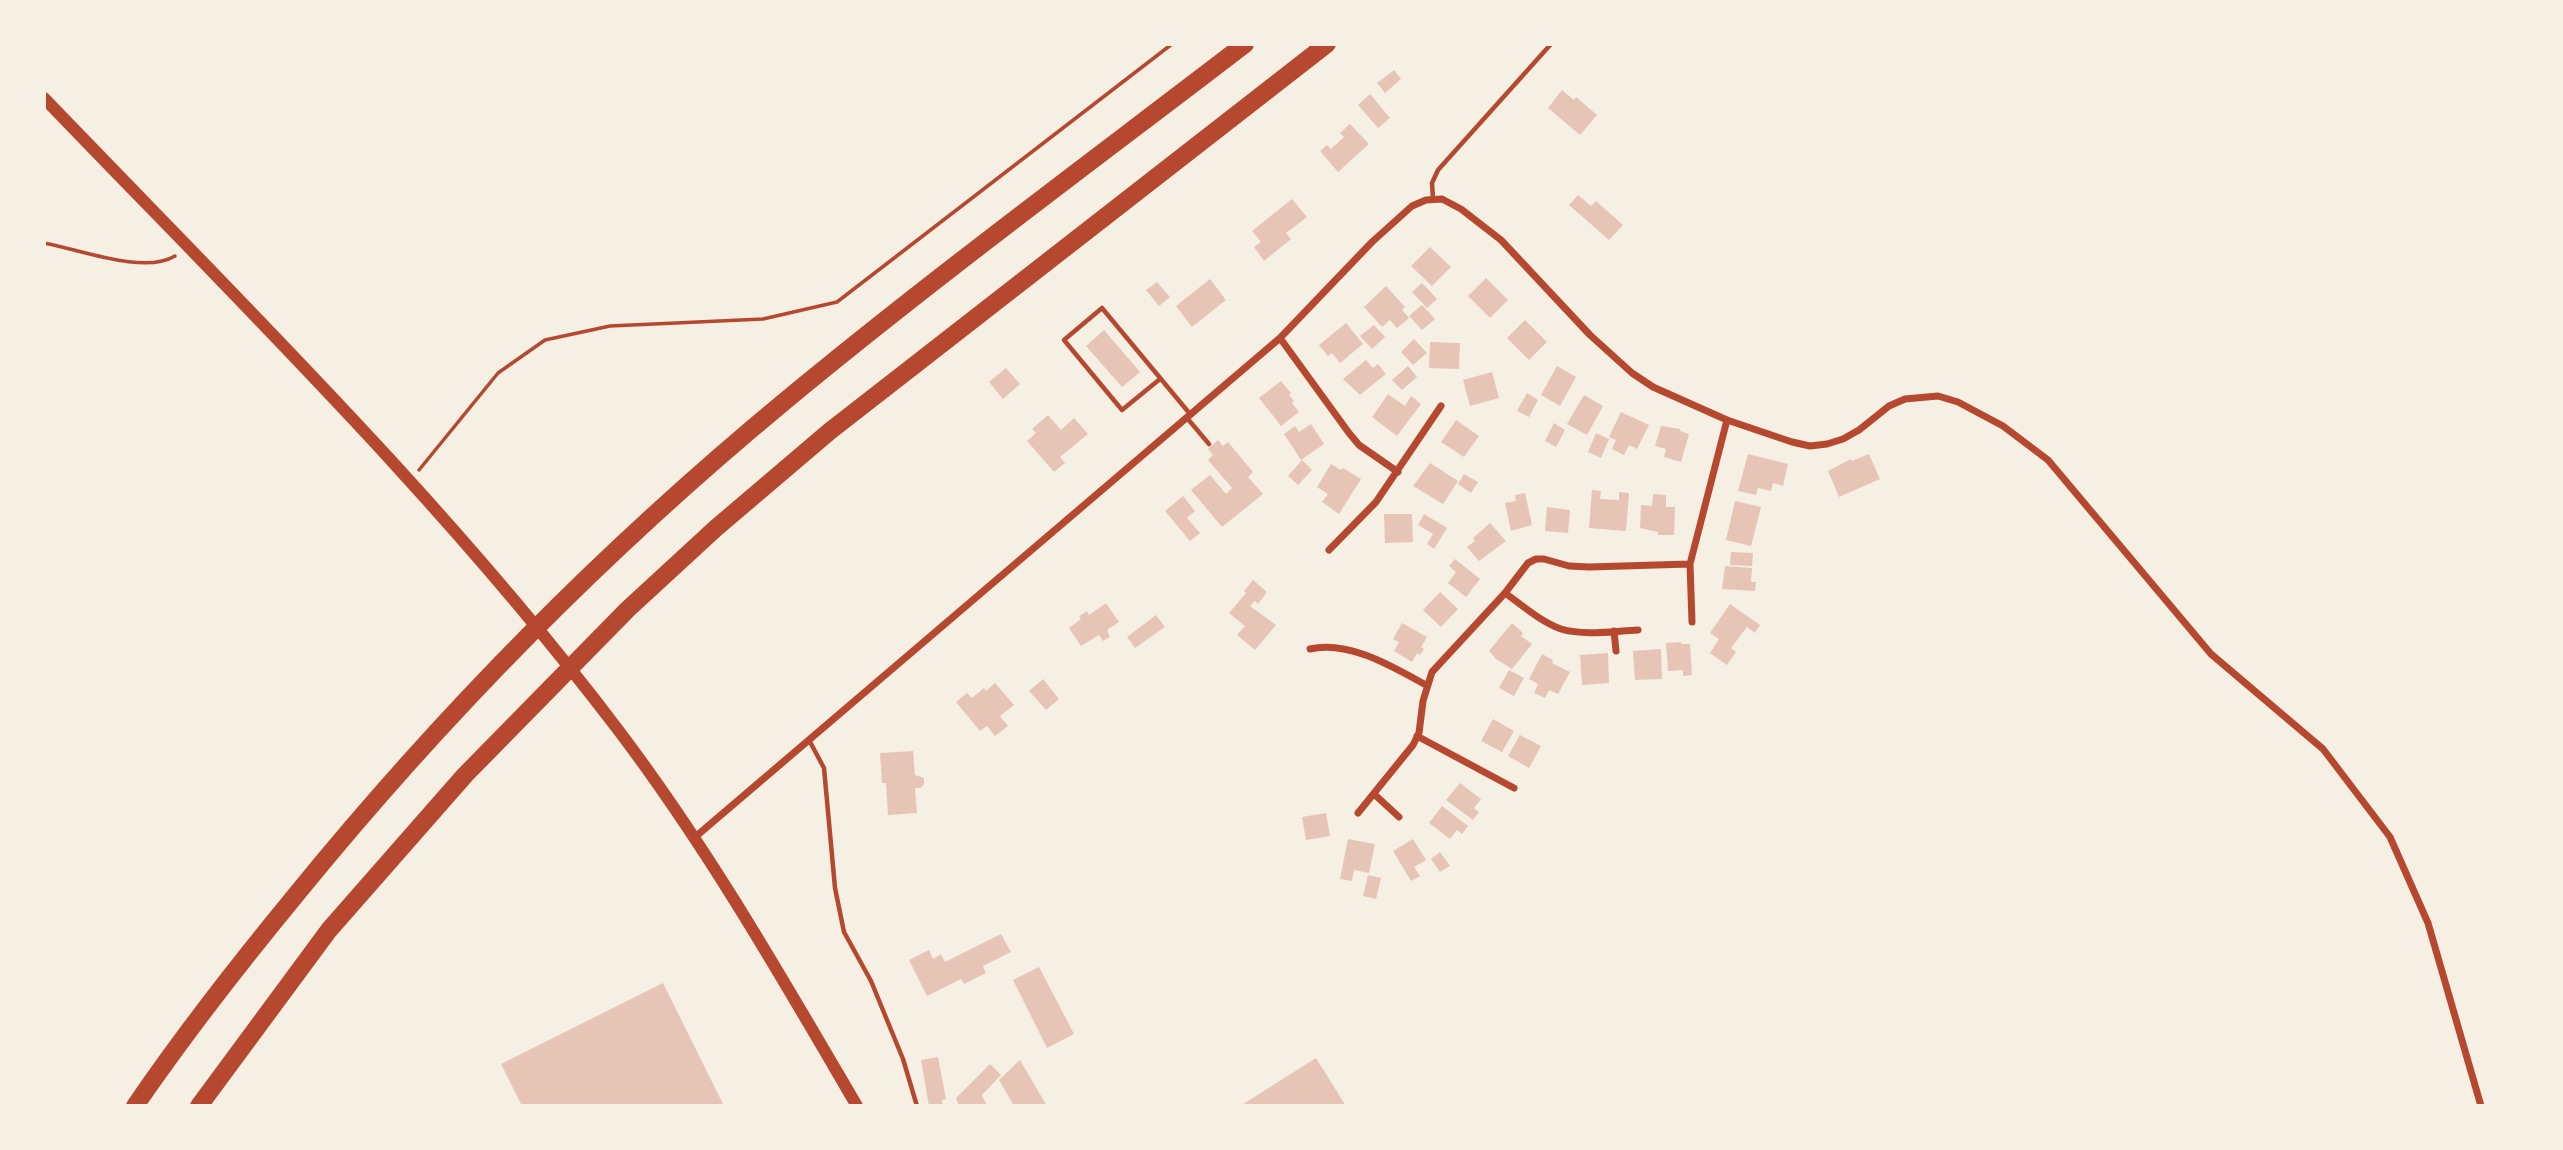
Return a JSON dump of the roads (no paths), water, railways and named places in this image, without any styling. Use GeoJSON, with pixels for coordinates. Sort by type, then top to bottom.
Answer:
{"type":"FeatureCollection","features":[{"type":"Feature","properties":{"kind":"highway"},"geometry":{"type":"LineString","coordinates":[[135,1106],[250,951],[324,860],[407,763],[580,583],[784,402],[982,244],[1245,44]]}},
{"type":"Feature","properties":{"kind":"highway"},"geometry":{"type":"LineString","coordinates":[[199,1106],[329,930],[465,775],[628,609],[716,528],[830,431],[1327,44]]}},
{"type":"Feature","properties":{"kind":"main road"},"geometry":{"type":"LineString","coordinates":[[44,98],[410,482],[493,575],[620,732],[744,913],[857,1106]]}},
{"type":"Feature","properties":{"kind":"street"},"geometry":{"type":"LineString","coordinates":[[694,838],[1280,338],[1372,242],[1412,206],[1433,198],[1450,202],[1501,240],[1590,335],[1632,373],[1653,387],[1727,420],[1810,446],[1843,439],[1889,406],[1905,399],[1938,396],[1958,402],[2003,426],[2048,460],[2211,654],[2323,749],[2389,837],[2428,923],[2481,1106]]}},
{"type":"Feature","properties":{"kind":"street"},"geometry":{"type":"LineString","coordinates":[[1280,338],[1349,433],[1359,444],[1398,472]]}},
{"type":"Feature","properties":{"kind":"street"},"geometry":{"type":"LineString","coordinates":[[1329,550],[1376,502],[1441,406]]}},
{"type":"Feature","properties":{"kind":"street"},"geometry":{"type":"LineString","coordinates":[[1692,622],[1690,564],[1727,420]]}},
{"type":"Feature","properties":{"kind":"street"},"geometry":{"type":"LineString","coordinates":[[1358,813],[1413,745],[1426,685],[1432,672],[1505,593],[1528,563],[1536,559],[1589,568],[1690,564]]}},
{"type":"Feature","properties":{"kind":"street"},"geometry":{"type":"LineString","coordinates":[[1505,593],[1563,630],[1638,630]]}},
{"type":"Feature","properties":{"kind":"street"},"geometry":{"type":"LineString","coordinates":[[1614,631],[1616,651]]}},
{"type":"Feature","properties":{"kind":"street"},"geometry":{"type":"LineString","coordinates":[[1310,649],[1328,647],[1350,652],[1392,666],[1426,685]]}},
{"type":"Feature","properties":{"kind":"street"},"geometry":{"type":"LineString","coordinates":[[1417,736],[1514,788]]}},
{"type":"Feature","properties":{"kind":"street"},"geometry":{"type":"LineString","coordinates":[[1374,794],[1399,817]]}},
{"type":"Feature","properties":{"kind":"lane"},"geometry":{"type":"LineString","coordinates":[[1433,198],[1432,183],[1438,170],[1551,44]]}},
{"type":"Feature","properties":{"kind":"lane"},"geometry":{"type":"LineString","coordinates":[[1160,379],[1122,410],[1064,340],[1102,308],[1160,379],[1209,444]]}},
{"type":"Feature","properties":{"kind":"lane"},"geometry":{"type":"LineString","coordinates":[[809,740],[824,768],[835,888],[844,932],[871,981],[903,1059],[917,1106]]}}]}
